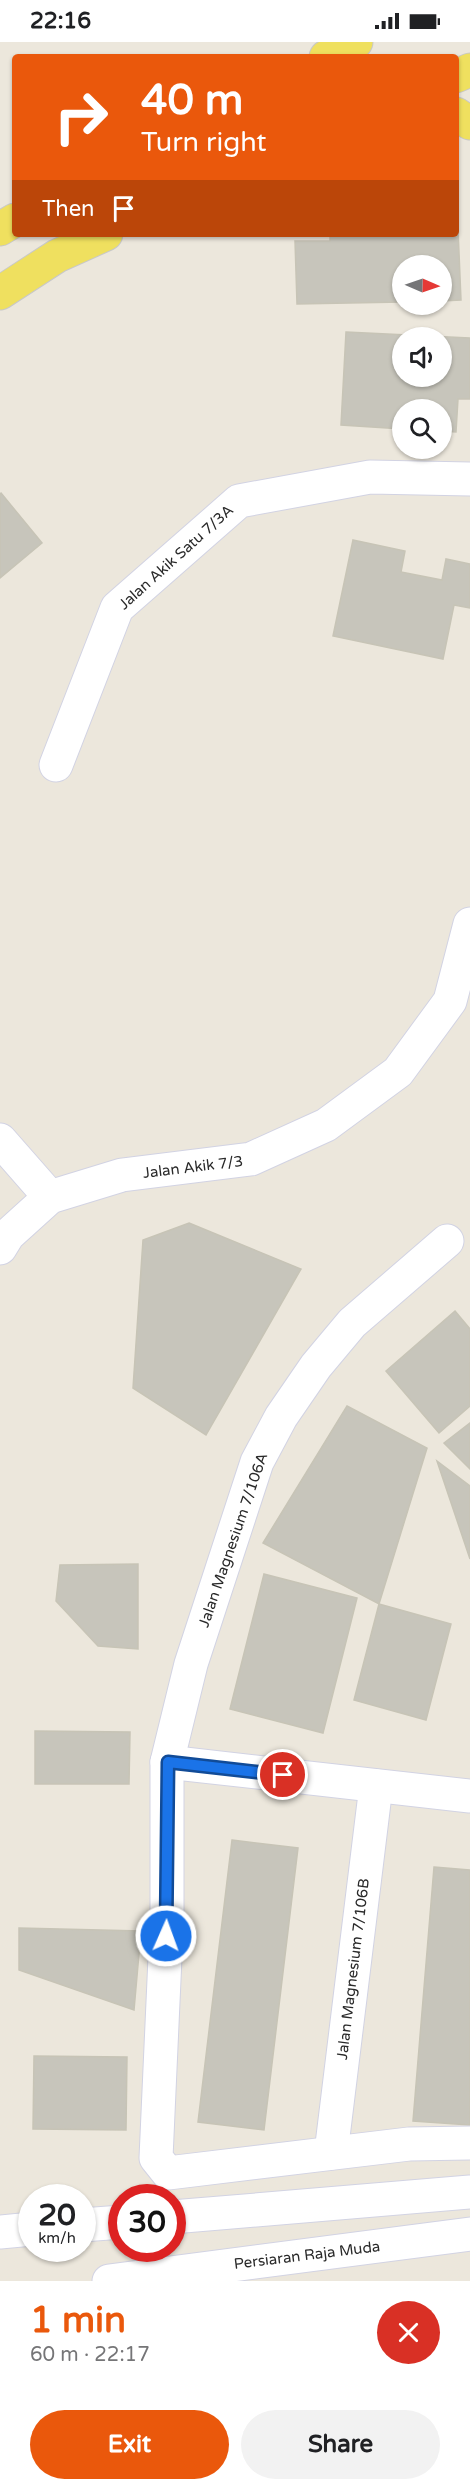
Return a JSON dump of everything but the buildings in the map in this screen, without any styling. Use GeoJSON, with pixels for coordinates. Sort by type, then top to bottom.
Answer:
{"type":"FeatureCollection","features":[{"type":"Feature","properties":{"kind":"main road"},"geometry":{"type":"LineString","coordinates":[[0,293],[57,256],[99,237]]}},
{"type":"Feature","properties":{"kind":"street","name":"Jalan Akik Satu 7/3A"},"geometry":{"type":"LineString","coordinates":[[56,765],[117,608],[238,501],[370,477],[470,479]]}},
{"type":"Feature","properties":{"kind":"street","name":"Jalan Akik 7/3"},"geometry":{"type":"LineString","coordinates":[[0,1248],[8,1235],[50,1197],[122,1175],[251,1159],[326,1125],[398,1072],[450,1000],[470,924]]}},
{"type":"Feature","properties":{"kind":"street"},"geometry":{"type":"LineString","coordinates":[[0,1140],[50,1197]]}},
{"type":"Feature","properties":{"kind":"street","name":"Jalan Magnesium 7/106A"},"geometry":{"type":"LineString","coordinates":[[331,2153],[168,2174],[156,2158],[167,1913],[168,1762],[191,1664],[257,1462],[271,1435],[316,1366],[352,1323],[447,1241]]}},
{"type":"Feature","properties":{"kind":"street"},"geometry":{"type":"LineString","coordinates":[[168,1762],[376,1786],[469,1792]]}},
{"type":"Feature","properties":{"kind":"street","name":"Jalan Magnesium 7/106B"},"geometry":{"type":"LineString","coordinates":[[331,2153],[376,1786]]}},
{"type":"Feature","properties":{"kind":"street"},"geometry":{"type":"LineString","coordinates":[[331,2153],[409,2144],[470,2143]]}},
{"type":"Feature","properties":{"kind":"street"},"geometry":{"type":"LineString","coordinates":[[186,2216],[470,2192]]}},
{"type":"Feature","properties":{"kind":"street"},"geometry":{"type":"LineString","coordinates":[[0,2232],[18,2230]]}},
{"type":"Feature","properties":{"kind":"street","name":"Persiaran Raja Muda"},"geometry":{"type":"LineString","coordinates":[[109,2281],[470,2234]]}},
{"type":"Feature","properties":{"kind":"route"},"geometry":{"type":"LineString","coordinates":[[166,1936],[168,1762],[283,1775]]}}]}
